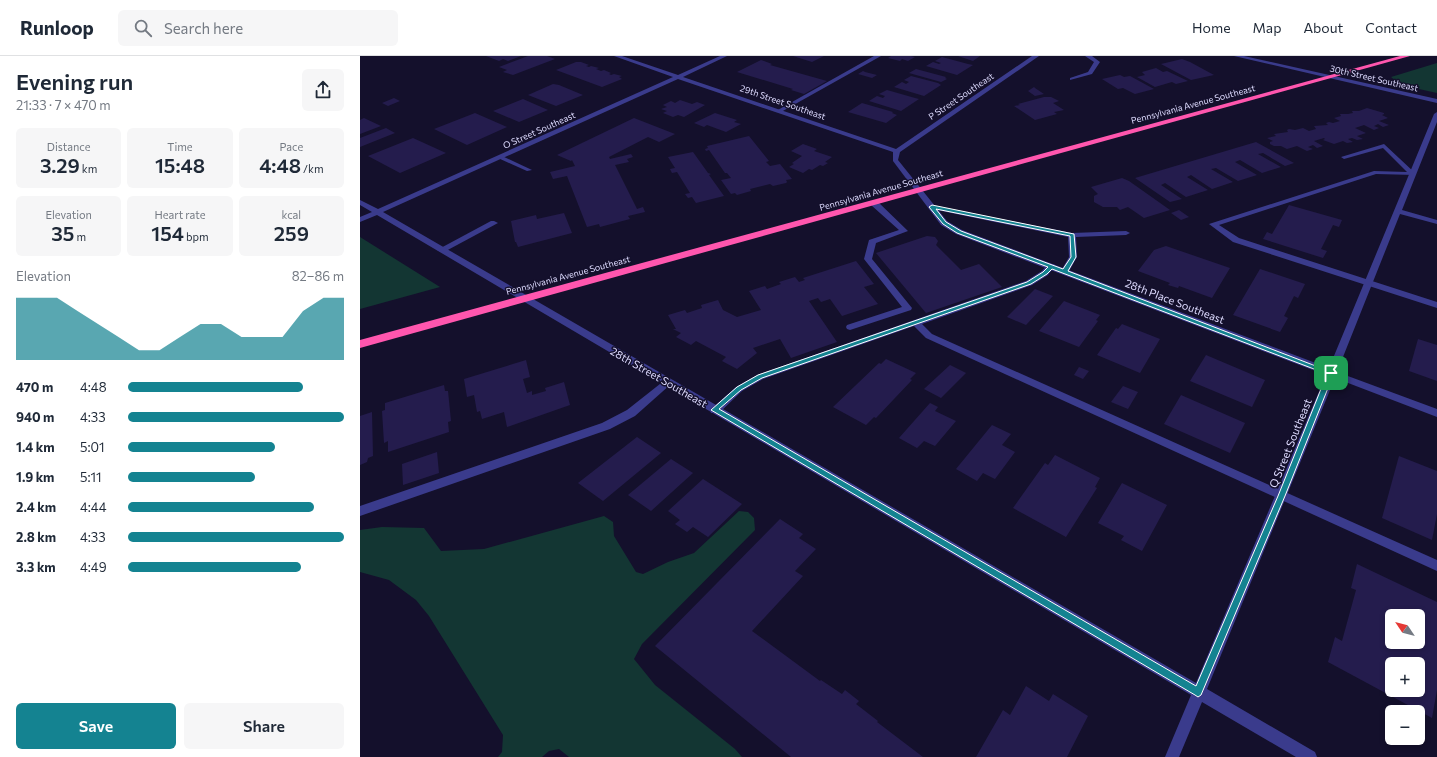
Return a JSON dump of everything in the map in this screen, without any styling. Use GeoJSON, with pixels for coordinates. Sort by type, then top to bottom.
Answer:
{"type":"FeatureCollection","features":[{"type":"Feature","properties":{"kind":"highway","name":"Pennsylvania Avenue Southeast"},"geometry":{"type":"LineString","coordinates":[[360,344],[1407,56]]}},
{"type":"Feature","properties":{"kind":"street","name":"29th Street Southeast"},"geometry":{"type":"LineString","coordinates":[[617,56],[897,151]]}},
{"type":"Feature","properties":{"kind":"street","name":"O Street Southeast"},"geometry":{"type":"LineString","coordinates":[[360,220],[724,56]]}},
{"type":"Feature","properties":{"kind":"street"},"geometry":{"type":"LineString","coordinates":[[779,111],[878,56]]}},
{"type":"Feature","properties":{"kind":"street","name":"P Street Southeast"},"geometry":{"type":"LineString","coordinates":[[897,151],[1036,56]]}},
{"type":"Feature","properties":{"kind":"street"},"geometry":{"type":"LineString","coordinates":[[1072,79],[1090,73],[1097,62],[1088,56]]}},
{"type":"Feature","properties":{"kind":"street","name":"30th Street Southeast"},"geometry":{"type":"LineString","coordinates":[[1237,56],[1437,101]]}},
{"type":"Feature","properties":{"kind":"street","name":"Q Street Southeast"},"geometry":{"type":"LineString","coordinates":[[1172,757],[1198,692],[1282,496],[1437,114]]}},
{"type":"Feature","properties":{"kind":"street"},"geometry":{"type":"LineString","coordinates":[[1344,157],[1384,146],[1413,174]]}},
{"type":"Feature","properties":{"kind":"street"},"geometry":{"type":"LineString","coordinates":[[897,151],[895,160],[918,190]]}},
{"type":"Feature","properties":{"kind":"street"},"geometry":{"type":"LineString","coordinates":[[500,157],[529,170]]}},
{"type":"Feature","properties":{"kind":"street"},"geometry":{"type":"LineString","coordinates":[[1413,174],[1376,172],[1213,224],[1236,240],[1437,305]]}},
{"type":"Feature","properties":{"kind":"street","name":"28th Place Southeast"},"geometry":{"type":"LineString","coordinates":[[918,190],[944,223],[959,232],[1437,413]]}},
{"type":"Feature","properties":{"kind":"street","name":"28th Street Southeast"},"geometry":{"type":"LineString","coordinates":[[360,202],[1310,757]]}},
{"type":"Feature","properties":{"kind":"street"},"geometry":{"type":"LineString","coordinates":[[850,327],[908,308],[868,259],[872,242],[904,231],[874,203]]}},
{"type":"Feature","properties":{"kind":"street"},"geometry":{"type":"LineString","coordinates":[[932,207],[1072,235],[1126,233]]}},
{"type":"Feature","properties":{"kind":"street"},"geometry":{"type":"LineString","coordinates":[[1398,211],[1437,222]]}},
{"type":"Feature","properties":{"kind":"street"},"geometry":{"type":"LineString","coordinates":[[441,250],[494,223]]}},
{"type":"Feature","properties":{"kind":"street"},"geometry":{"type":"LineString","coordinates":[[1064,271],[1073,257],[1072,235]]}},
{"type":"Feature","properties":{"kind":"street"},"geometry":{"type":"LineString","coordinates":[[715,410],[739,389],[760,377],[1029,283],[1045,273],[1051,266]]}},
{"type":"Feature","properties":{"kind":"street"},"geometry":{"type":"LineString","coordinates":[[916,323],[929,336],[1437,566]]}},
{"type":"Feature","properties":{"kind":"street"},"geometry":{"type":"LineString","coordinates":[[360,511],[606,426],[631,413],[668,382]]}},
{"type":"Feature","properties":{"kind":"green space"},"geometry":{"type":"Polygon","coordinates":[[[1437,63],[1437,93],[1401,85],[1391,77],[1437,63]]]}},
{"type":"Feature","properties":{"kind":"green space"},"geometry":{"type":"Polygon","coordinates":[[[360,237],[440,287],[360,309],[360,237]]]}},
{"type":"Feature","properties":{"kind":"green space"},"geometry":{"type":"Polygon","coordinates":[[[739,511],[748,512],[754,518],[755,530],[642,644],[634,659],[655,685],[735,749],[742,757],[569,757],[559,749],[549,751],[542,757],[498,757],[502,752],[503,735],[429,616],[416,600],[389,580],[360,572],[360,530],[382,527],[424,528],[441,551],[484,549],[604,516],[613,522],[614,536],[636,572],[643,574],[668,562],[694,553],[739,511]]]}},
{"type":"Feature","properties":{"kind":"building"},"geometry":{"type":"Polygon","coordinates":[[[486,56],[521,56],[508,61],[503,59],[499,61],[486,56]]]}},
{"type":"Feature","properties":{"kind":"building"},"geometry":{"type":"Polygon","coordinates":[[[528,56],[547,56],[555,59],[513,75],[503,72],[507,70],[499,67],[528,56]]]}},
{"type":"Feature","properties":{"kind":"building"},"geometry":{"type":"Polygon","coordinates":[[[793,56],[824,56],[812,62],[793,56]]]}},
{"type":"Feature","properties":{"kind":"building"},"geometry":{"type":"Polygon","coordinates":[[[891,56],[915,57],[908,61],[902,59],[900,61],[888,58],[891,56]]]}},
{"type":"Feature","properties":{"kind":"building"},"geometry":{"type":"Polygon","coordinates":[[[958,56],[980,56],[973,61],[958,56]]]}},
{"type":"Feature","properties":{"kind":"building"},"geometry":{"type":"Polygon","coordinates":[[[942,57],[973,65],[957,75],[926,66],[933,62],[939,64],[941,63],[935,61],[942,57]]]}},
{"type":"Feature","properties":{"kind":"building"},"geometry":{"type":"Polygon","coordinates":[[[1182,59],[1214,75],[1191,80],[1161,64],[1182,59]]]}},
{"type":"Feature","properties":{"kind":"building"},"geometry":{"type":"Polygon","coordinates":[[[761,60],[772,64],[770,65],[827,81],[804,94],[791,90],[793,89],[737,72],[761,60]]]}},
{"type":"Feature","properties":{"kind":"building"},"geometry":{"type":"Polygon","coordinates":[[[576,62],[589,65],[586,66],[589,67],[599,68],[596,69],[601,71],[604,70],[611,73],[609,74],[611,75],[614,74],[622,76],[619,77],[622,79],[602,87],[556,70],[576,62]]]}},
{"type":"Feature","properties":{"kind":"building"},"geometry":{"type":"Polygon","coordinates":[[[1156,68],[1163,72],[1167,71],[1188,81],[1176,84],[1172,82],[1155,87],[1137,77],[1145,75],[1142,72],[1156,68]]]}},
{"type":"Feature","properties":{"kind":"building"},"geometry":{"type":"Polygon","coordinates":[[[916,69],[946,77],[945,78],[947,79],[941,82],[909,73],[916,69]]]}},
{"type":"Feature","properties":{"kind":"building"},"geometry":{"type":"Polygon","coordinates":[[[863,71],[877,75],[872,78],[858,74],[863,71]]]}},
{"type":"Feature","properties":{"kind":"building"},"geometry":{"type":"Polygon","coordinates":[[[1120,75],[1124,77],[1130,76],[1154,89],[1135,94],[1123,88],[1118,89],[1102,79],[1120,75]]]}},
{"type":"Feature","properties":{"kind":"building"},"geometry":{"type":"Polygon","coordinates":[[[911,76],[941,85],[924,96],[894,87],[902,82],[906,84],[909,82],[904,80],[911,76]]]}},
{"type":"Feature","properties":{"kind":"building"},"geometry":{"type":"Polygon","coordinates":[[[553,84],[583,95],[556,106],[528,95],[553,84]]]}},
{"type":"Feature","properties":{"kind":"building"},"geometry":{"type":"Polygon","coordinates":[[[1034,87],[1044,94],[1035,96],[1028,91],[1034,87]]]}},
{"type":"Feature","properties":{"kind":"building"},"geometry":{"type":"Polygon","coordinates":[[[887,90],[919,99],[901,111],[869,101],[877,96],[883,98],[885,96],[879,94],[887,90]]]}},
{"type":"Feature","properties":{"kind":"building"},"geometry":{"type":"Polygon","coordinates":[[[1044,97],[1051,97],[1059,101],[1053,103],[1064,110],[1054,112],[1057,114],[1035,120],[1014,106],[1020,105],[1018,104],[1044,97]]]}},
{"type":"Feature","properties":{"kind":"building"},"geometry":{"type":"Polygon","coordinates":[[[394,98],[400,101],[388,106],[382,103],[394,98]]]}},
{"type":"Feature","properties":{"kind":"building"},"geometry":{"type":"Polygon","coordinates":[[[523,99],[548,110],[519,122],[493,111],[523,99]]]}},
{"type":"Feature","properties":{"kind":"building"},"geometry":{"type":"Polygon","coordinates":[[[680,100],[692,104],[697,102],[705,105],[684,117],[678,115],[673,117],[663,113],[667,111],[661,109],[667,107],[663,105],[671,101],[675,103],[680,100]]]}},
{"type":"Feature","properties":{"kind":"building"},"geometry":{"type":"Polygon","coordinates":[[[862,103],[893,112],[892,113],[897,115],[886,123],[848,112],[862,103]]]}},
{"type":"Feature","properties":{"kind":"building"},"geometry":{"type":"Polygon","coordinates":[[[1367,108],[1384,113],[1382,115],[1388,118],[1379,121],[1389,125],[1383,127],[1378,124],[1374,126],[1379,128],[1374,130],[1364,125],[1355,128],[1366,133],[1357,136],[1363,139],[1348,139],[1353,142],[1347,143],[1343,141],[1334,144],[1323,140],[1325,139],[1324,138],[1314,141],[1323,146],[1317,148],[1313,145],[1308,147],[1313,149],[1307,151],[1297,146],[1287,149],[1281,146],[1274,146],[1270,144],[1270,142],[1273,141],[1267,138],[1276,136],[1274,134],[1288,132],[1287,130],[1289,129],[1295,130],[1303,128],[1309,131],[1316,129],[1314,126],[1328,125],[1326,123],[1340,121],[1334,118],[1341,116],[1340,114],[1353,113],[1352,111],[1359,111],[1367,108]]]}},
{"type":"Feature","properties":{"kind":"building"},"geometry":{"type":"Polygon","coordinates":[[[475,113],[507,127],[467,145],[434,129],[475,113]]]}},
{"type":"Feature","properties":{"kind":"building"},"geometry":{"type":"Polygon","coordinates":[[[715,113],[737,120],[734,122],[741,124],[726,132],[707,125],[704,127],[694,123],[715,113]]]}},
{"type":"Feature","properties":{"kind":"building"},"geometry":{"type":"Polygon","coordinates":[[[364,118],[381,126],[360,134],[360,120],[364,118]]]}},
{"type":"Feature","properties":{"kind":"building"},"geometry":{"type":"Polygon","coordinates":[[[634,118],[675,134],[659,142],[648,137],[609,157],[610,159],[631,154],[633,157],[627,159],[629,162],[615,165],[637,209],[643,207],[645,212],[628,216],[630,219],[600,227],[599,224],[587,227],[567,176],[553,179],[550,172],[575,166],[572,160],[571,161],[557,155],[634,118]]]}},
{"type":"Feature","properties":{"kind":"building"},"geometry":{"type":"Polygon","coordinates":[[[386,128],[395,133],[360,147],[360,138],[386,128]]]}},
{"type":"Feature","properties":{"kind":"building"},"geometry":{"type":"Polygon","coordinates":[[[749,136],[769,161],[766,162],[770,166],[780,164],[792,179],[786,180],[786,183],[773,186],[770,184],[750,189],[751,191],[737,195],[735,193],[731,194],[721,180],[731,178],[727,173],[725,173],[709,150],[706,151],[705,149],[708,148],[707,146],[749,136]]]}},
{"type":"Feature","properties":{"kind":"building"},"geometry":{"type":"Polygon","coordinates":[[[413,138],[446,153],[400,173],[368,156],[413,138]]]}},
{"type":"Feature","properties":{"kind":"building"},"geometry":{"type":"Polygon","coordinates":[[[1256,142],[1294,163],[1285,166],[1263,153],[1258,154],[1281,167],[1262,173],[1240,160],[1235,162],[1257,175],[1238,181],[1216,168],[1211,169],[1233,182],[1212,189],[1191,175],[1187,177],[1208,190],[1186,197],[1165,183],[1161,185],[1182,199],[1170,202],[1135,178],[1256,142]]]}},
{"type":"Feature","properties":{"kind":"building"},"geometry":{"type":"Polygon","coordinates":[[[803,144],[817,149],[814,151],[832,157],[825,162],[828,163],[823,166],[820,165],[803,173],[789,167],[802,156],[791,151],[803,144]]]}},
{"type":"Feature","properties":{"kind":"building"},"geometry":{"type":"Polygon","coordinates":[[[693,152],[708,173],[711,174],[709,175],[724,196],[696,203],[692,197],[688,198],[685,194],[690,193],[677,172],[672,173],[670,169],[675,168],[668,157],[693,152]]]}},
{"type":"Feature","properties":{"kind":"building"},"geometry":{"type":"Polygon","coordinates":[[[1122,178],[1129,181],[1170,210],[1144,218],[1128,207],[1120,210],[1117,207],[1103,207],[1094,202],[1094,196],[1098,194],[1091,187],[1122,178]]]}},
{"type":"Feature","properties":{"kind":"building"},"geometry":{"type":"Polygon","coordinates":[[[1289,205],[1342,220],[1339,227],[1333,225],[1321,249],[1327,251],[1323,258],[1263,239],[1267,232],[1272,234],[1289,205]]]}},
{"type":"Feature","properties":{"kind":"building"},"geometry":{"type":"Polygon","coordinates":[[[1179,210],[1189,217],[1181,220],[1171,213],[1179,210]]]}},
{"type":"Feature","properties":{"kind":"building"},"geometry":{"type":"Polygon","coordinates":[[[564,213],[572,233],[518,247],[515,242],[511,221],[536,215],[537,219],[564,213]]]}},
{"type":"Feature","properties":{"kind":"building"},"geometry":{"type":"Polygon","coordinates":[[[927,236],[935,237],[938,241],[936,245],[961,270],[979,264],[1002,287],[926,313],[876,253],[927,236]]]}},
{"type":"Feature","properties":{"kind":"building"},"geometry":{"type":"Polygon","coordinates":[[[1166,246],[1230,268],[1212,298],[1179,286],[1178,288],[1168,285],[1170,283],[1138,271],[1154,250],[1166,246]]]}},
{"type":"Feature","properties":{"kind":"building"},"geometry":{"type":"Polygon","coordinates":[[[856,261],[874,284],[864,287],[878,304],[842,316],[830,299],[821,302],[818,298],[809,301],[837,342],[791,358],[780,339],[753,348],[757,353],[737,369],[722,361],[726,357],[696,341],[691,345],[676,337],[681,333],[673,329],[676,329],[668,315],[685,310],[687,313],[702,308],[701,305],[718,300],[723,310],[737,317],[761,310],[749,291],[765,286],[767,289],[781,284],[779,282],[795,277],[799,282],[805,280],[803,278],[856,261]]]}},
{"type":"Feature","properties":{"kind":"building"},"geometry":{"type":"Polygon","coordinates":[[[1260,269],[1305,284],[1298,298],[1294,296],[1284,316],[1288,318],[1280,332],[1233,315],[1260,269]]]}},
{"type":"Feature","properties":{"kind":"building"},"geometry":{"type":"Polygon","coordinates":[[[1035,289],[1053,296],[1026,325],[1007,317],[1035,289]]]}},
{"type":"Feature","properties":{"kind":"building"},"geometry":{"type":"Polygon","coordinates":[[[1064,301],[1100,315],[1096,320],[1098,321],[1079,347],[1039,331],[1064,301]]]}},
{"type":"Feature","properties":{"kind":"building"},"geometry":{"type":"Polygon","coordinates":[[[1122,324],[1160,339],[1140,373],[1097,355],[1116,328],[1118,329],[1122,324]]]}},
{"type":"Feature","properties":{"kind":"building"},"geometry":{"type":"Polygon","coordinates":[[[1418,339],[1437,345],[1437,381],[1409,371],[1418,339]]]}},
{"type":"Feature","properties":{"kind":"building"},"geometry":{"type":"Polygon","coordinates":[[[1206,355],[1265,380],[1252,407],[1190,381],[1206,355]]]}},
{"type":"Feature","properties":{"kind":"building"},"geometry":{"type":"Polygon","coordinates":[[[886,359],[916,373],[910,379],[912,380],[876,418],[874,417],[866,425],[833,407],[879,363],[881,364],[886,359]]]}},
{"type":"Feature","properties":{"kind":"building"},"geometry":{"type":"Polygon","coordinates":[[[526,360],[530,377],[523,379],[527,393],[532,391],[532,395],[546,391],[545,388],[564,382],[570,405],[507,427],[504,412],[482,419],[480,411],[477,412],[474,395],[467,397],[464,379],[526,360]]]}},
{"type":"Feature","properties":{"kind":"building"},"geometry":{"type":"Polygon","coordinates":[[[950,365],[966,373],[941,398],[924,389],[950,365]]]}},
{"type":"Feature","properties":{"kind":"building"},"geometry":{"type":"Polygon","coordinates":[[[1079,367],[1089,371],[1083,379],[1074,375],[1079,367]]]}},
{"type":"Feature","properties":{"kind":"building"},"geometry":{"type":"Polygon","coordinates":[[[444,385],[445,391],[448,391],[451,421],[448,422],[449,432],[388,452],[388,441],[384,443],[382,411],[385,410],[385,403],[444,385]]]}},
{"type":"Feature","properties":{"kind":"building"},"geometry":{"type":"Polygon","coordinates":[[[1123,386],[1138,392],[1128,409],[1111,402],[1123,386]]]}},
{"type":"Feature","properties":{"kind":"building"},"geometry":{"type":"Polygon","coordinates":[[[1181,395],[1245,423],[1230,453],[1164,424],[1181,395]]]}},
{"type":"Feature","properties":{"kind":"building"},"geometry":{"type":"Polygon","coordinates":[[[930,403],[938,407],[935,411],[956,421],[935,446],[924,441],[917,448],[899,438],[930,403]]]}},
{"type":"Feature","properties":{"kind":"building"},"geometry":{"type":"Polygon","coordinates":[[[372,412],[373,456],[368,458],[367,462],[360,465],[360,416],[372,412]]]}},
{"type":"Feature","properties":{"kind":"building"},"geometry":{"type":"Polygon","coordinates":[[[992,425],[1011,434],[1002,445],[1015,452],[995,479],[983,473],[977,481],[956,469],[992,425]]]}},
{"type":"Feature","properties":{"kind":"building"},"geometry":{"type":"Polygon","coordinates":[[[637,437],[661,453],[603,501],[578,483],[637,437]]]}},
{"type":"Feature","properties":{"kind":"building"},"geometry":{"type":"Polygon","coordinates":[[[437,452],[439,473],[403,485],[402,464],[437,452]]]}},
{"type":"Feature","properties":{"kind":"building"},"geometry":{"type":"Polygon","coordinates":[[[1055,455],[1100,478],[1095,487],[1097,488],[1066,537],[1013,508],[1045,463],[1048,465],[1055,455]]]}},
{"type":"Feature","properties":{"kind":"building"},"geometry":{"type":"Polygon","coordinates":[[[1399,456],[1437,471],[1437,514],[1432,540],[1382,518],[1399,456]]]}},
{"type":"Feature","properties":{"kind":"building"},"geometry":{"type":"Polygon","coordinates":[[[671,459],[693,473],[651,511],[628,495],[671,459]]]}},
{"type":"Feature","properties":{"kind":"building"},"geometry":{"type":"Polygon","coordinates":[[[703,479],[742,504],[708,537],[693,527],[687,532],[675,524],[680,520],[668,511],[703,479]]]}},
{"type":"Feature","properties":{"kind":"building"},"geometry":{"type":"Polygon","coordinates":[[[1122,483],[1167,505],[1142,551],[1121,540],[1124,536],[1098,523],[1122,483]]]}},
{"type":"Feature","properties":{"kind":"building"},"geometry":{"type":"Polygon","coordinates":[[[780,519],[803,534],[799,538],[816,549],[795,571],[803,576],[752,631],[820,681],[821,680],[842,694],[845,690],[859,701],[856,704],[923,757],[791,757],[655,646],[780,519]]]}},
{"type":"Feature","properties":{"kind":"building"},"geometry":{"type":"Polygon","coordinates":[[[1357,564],[1437,602],[1437,690],[1432,718],[1425,714],[1425,705],[1408,705],[1393,697],[1425,697],[1425,657],[1385,657],[1385,693],[1328,662],[1335,637],[1342,641],[1356,590],[1351,588],[1357,564]]]}},
{"type":"Feature","properties":{"kind":"building"},"geometry":{"type":"Polygon","coordinates":[[[1026,686],[1049,701],[1053,694],[1088,716],[1067,757],[976,757],[1003,710],[1010,715],[1026,686]]]}},
{"type":"Feature","properties":{"kind":"route"},"geometry":{"type":"LineString","coordinates":[[1331,373],[1064,271],[959,232],[944,223],[932,207],[1072,235],[1073,257],[1064,271],[1051,266],[1045,273],[1029,283],[760,377],[747,383],[715,410],[1198,692],[1282,496],[1331,373]]}}]}
